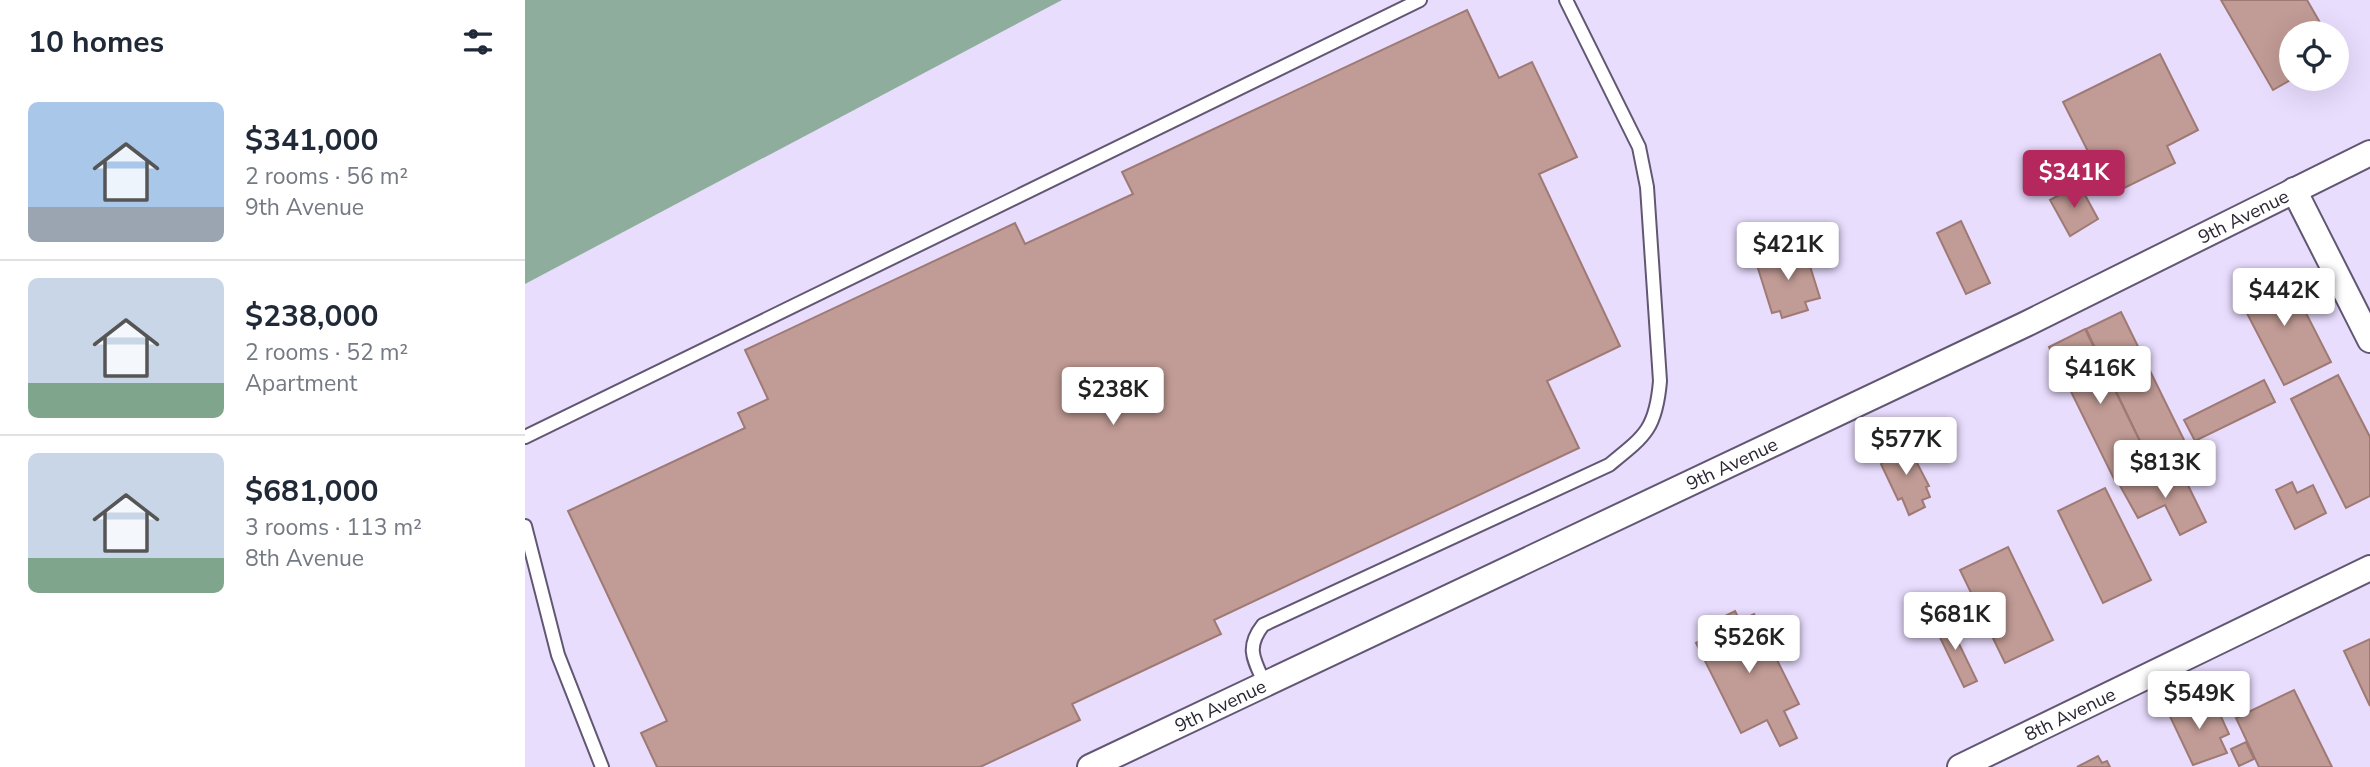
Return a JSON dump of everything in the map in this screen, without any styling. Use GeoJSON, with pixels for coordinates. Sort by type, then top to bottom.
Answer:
{"type":"FeatureCollection","features":[{"type":"Feature","properties":{"kind":"street","name":"9th Avenue"},"geometry":{"type":"LineString","coordinates":[[1090,767],[2012,331],[2370,153]]}},
{"type":"Feature","properties":{"kind":"street"},"geometry":{"type":"LineString","coordinates":[[2294,190],[2370,340]]}},
{"type":"Feature","properties":{"kind":"street","name":"8th Avenue"},"geometry":{"type":"LineString","coordinates":[[1960,767],[2370,568]]}},
{"type":"Feature","properties":{"kind":"lane"},"geometry":{"type":"LineString","coordinates":[[525,437],[1420,0]]}},
{"type":"Feature","properties":{"kind":"lane"},"geometry":{"type":"LineString","coordinates":[[1265,684],[1253,658],[1252,638],[1263,625],[1609,465],[1634,445],[1651,426],[1658,408],[1660,381],[1647,187],[1639,147],[1566,0]]}},
{"type":"Feature","properties":{"kind":"lane"},"geometry":{"type":"LineString","coordinates":[[525,526],[558,655],[602,767]]}},
{"type":"Feature","properties":{"kind":"green space"},"geometry":{"type":"Polygon","coordinates":[[[525,0],[1062,0],[525,284],[525,0]]]}},
{"type":"Feature","properties":{"kind":"building"},"geometry":{"type":"Polygon","coordinates":[[[2221,0],[2307,0],[2319,21],[2279,21],[2279,87],[2273,90],[2221,0]]]}},
{"type":"Feature","properties":{"kind":"building"},"geometry":{"type":"Polygon","coordinates":[[[1467,10],[1499,78],[1532,62],[1577,157],[1539,174],[1620,346],[1547,381],[1579,448],[1214,620],[1221,634],[1072,704],[1080,720],[980,767],[657,767],[641,733],[667,721],[568,511],[745,428],[738,413],[768,399],[745,350],[1015,223],[1025,244],[1133,194],[1122,172],[1467,10]]]}},
{"type":"Feature","properties":{"kind":"building"},"geometry":{"type":"Polygon","coordinates":[[[2160,54],[2198,130],[2167,146],[2175,163],[2110,195],[2063,102],[2160,54]]]}},
{"type":"Feature","properties":{"kind":"building"},"geometry":{"type":"Polygon","coordinates":[[[2079,184],[2098,219],[2070,236],[2050,200],[2079,184]]]}},
{"type":"Feature","properties":{"kind":"building"},"geometry":{"type":"Polygon","coordinates":[[[1961,221],[1990,283],[1966,294],[1937,233],[1961,221]]]}},
{"type":"Feature","properties":{"kind":"building"},"geometry":{"type":"Polygon","coordinates":[[[1804,247],[1820,298],[1805,302],[1808,310],[1782,318],[1780,311],[1772,313],[1756,262],[1804,247]]]}},
{"type":"Feature","properties":{"kind":"building"},"geometry":{"type":"Polygon","coordinates":[[[2284,270],[2331,362],[2284,385],[2237,294],[2284,270]]]}},
{"type":"Feature","properties":{"kind":"building"},"geometry":{"type":"Polygon","coordinates":[[[2121,312],[2188,448],[2152,466],[2086,329],[2121,312]]]}},
{"type":"Feature","properties":{"kind":"building"},"geometry":{"type":"Polygon","coordinates":[[[2085,329],[2152,466],[2116,483],[2049,347],[2085,329]]]}},
{"type":"Feature","properties":{"kind":"building"},"geometry":{"type":"Polygon","coordinates":[[[2338,375],[2370,437],[2370,496],[2346,508],[2291,399],[2338,375]]]}},
{"type":"Feature","properties":{"kind":"building"},"geometry":{"type":"Polygon","coordinates":[[[2264,380],[2275,402],[2195,441],[2184,420],[2264,380]]]}},
{"type":"Feature","properties":{"kind":"building"},"geometry":{"type":"Polygon","coordinates":[[[1906,442],[1929,486],[1926,487],[1930,497],[1922,500],[1925,507],[1909,515],[1902,498],[1898,500],[1881,464],[1884,462],[1880,454],[1906,442]]]}},
{"type":"Feature","properties":{"kind":"building"},"geometry":{"type":"Polygon","coordinates":[[[2166,470],[2172,483],[2184,477],[2206,522],[2180,535],[2165,505],[2138,518],[2119,484],[2136,475],[2140,483],[2166,470]]]}},
{"type":"Feature","properties":{"kind":"building"},"geometry":{"type":"Polygon","coordinates":[[[2292,482],[2297,493],[2313,485],[2326,513],[2295,529],[2276,490],[2292,482]]]}},
{"type":"Feature","properties":{"kind":"building"},"geometry":{"type":"Polygon","coordinates":[[[2105,488],[2151,580],[2103,603],[2058,511],[2105,488]]]}},
{"type":"Feature","properties":{"kind":"building"},"geometry":{"type":"Polygon","coordinates":[[[2008,547],[2053,640],[2005,663],[1960,570],[2008,547]]]}},
{"type":"Feature","properties":{"kind":"building"},"geometry":{"type":"Polygon","coordinates":[[[1735,611],[1740,621],[1754,614],[1799,704],[1784,711],[1797,738],[1780,746],[1767,720],[1741,733],[1696,643],[1714,633],[1709,624],[1735,611]]]}},
{"type":"Feature","properties":{"kind":"building"},"geometry":{"type":"Polygon","coordinates":[[[1946,617],[1977,681],[1964,687],[1933,623],[1946,617]]]}},
{"type":"Feature","properties":{"kind":"building"},"geometry":{"type":"Polygon","coordinates":[[[2370,639],[2370,706],[2344,651],[2370,639]]]}},
{"type":"Feature","properties":{"kind":"building"},"geometry":{"type":"Polygon","coordinates":[[[2294,690],[2332,767],[2259,767],[2236,718],[2294,690]]]}},
{"type":"Feature","properties":{"kind":"building"},"geometry":{"type":"Polygon","coordinates":[[[2187,700],[2191,708],[2202,703],[2206,713],[2217,708],[2229,734],[2220,738],[2227,753],[2193,765],[2167,710],[2187,700]]]}},
{"type":"Feature","properties":{"kind":"building"},"geometry":{"type":"Polygon","coordinates":[[[2246,742],[2254,759],[2239,766],[2231,749],[2246,742]]]}},
{"type":"Feature","properties":{"kind":"building"},"geometry":{"type":"Polygon","coordinates":[[[2098,756],[2102,763],[2107,761],[2110,767],[2077,767],[2098,756]]]}}]}
